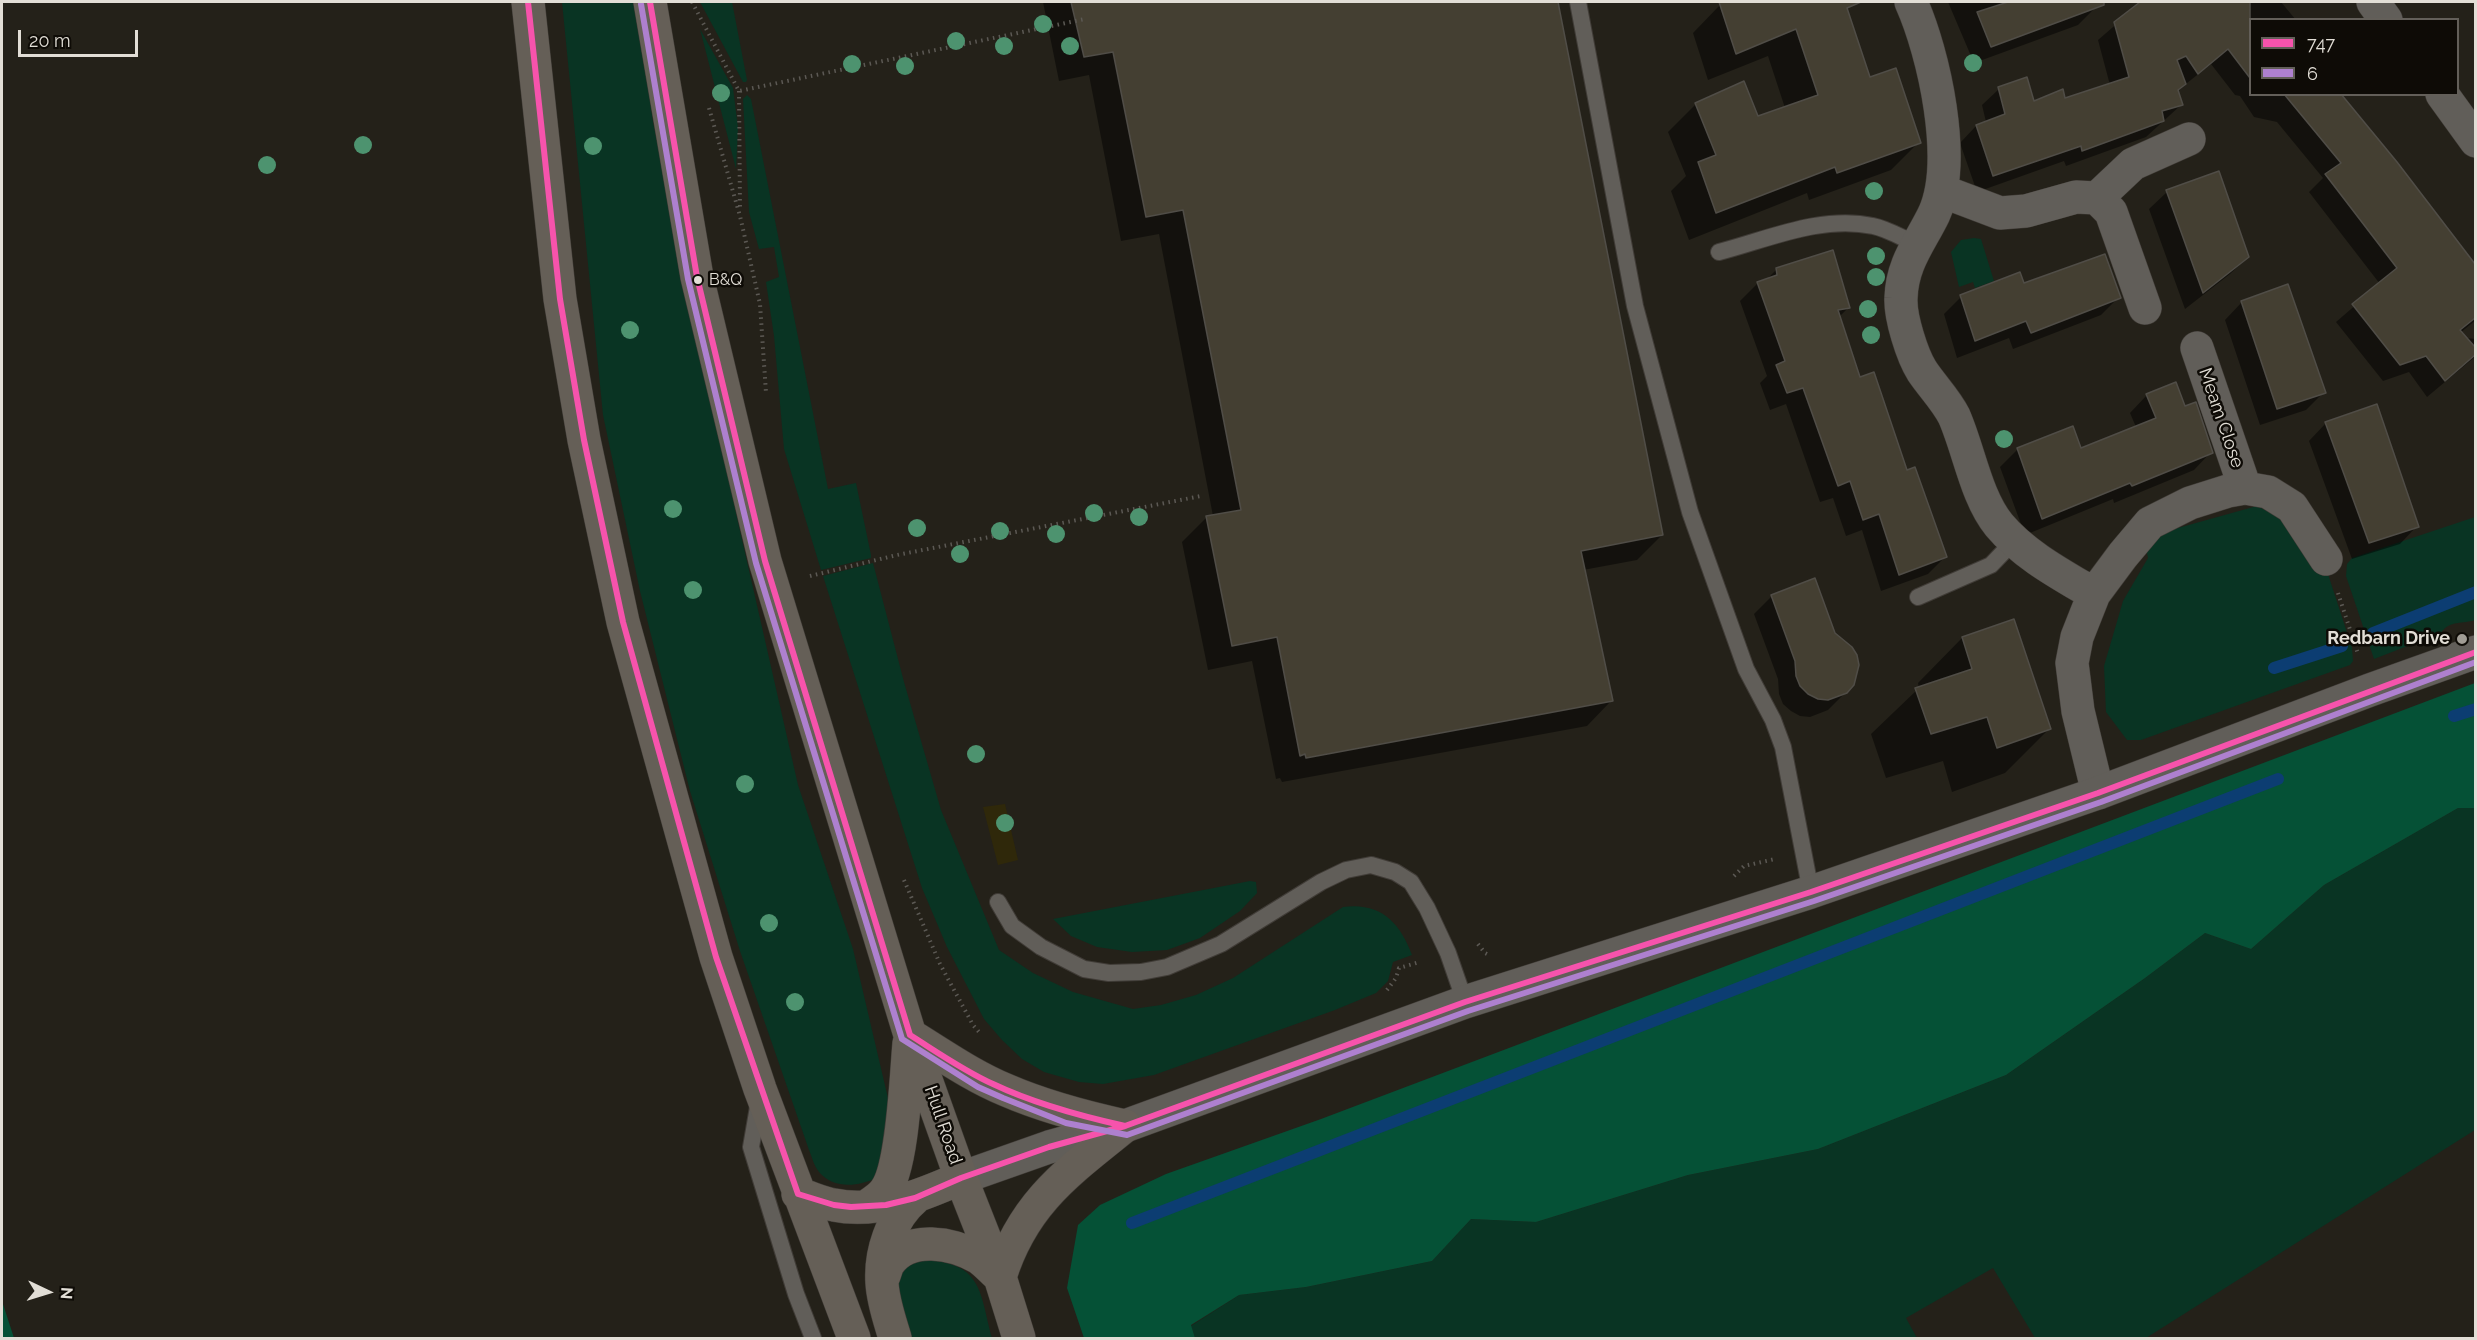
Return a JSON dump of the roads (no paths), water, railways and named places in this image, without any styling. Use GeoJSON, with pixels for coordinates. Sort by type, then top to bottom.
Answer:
{"type":"FeatureCollection","features":[{"type":"Feature","properties":{"kind":"main road"},"geometry":{"type":"LineString","coordinates":[[528,2],[560,299],[584,440],[623,622],[716,957],[798,1194],[854,1338]]}},
{"type":"Feature","properties":{"kind":"main road","name":"Hull Road"},"geometry":{"type":"LineString","coordinates":[[650,2],[697,277],[765,561],[910,1035],[961,1178],[1000,1277],[1019,1338]]}},
{"type":"Feature","properties":{"kind":"main road"},"geometry":{"type":"LineString","coordinates":[[867,1206],[885,1192],[893,1175],[901,1132],[910,1035],[1006,1090],[1069,1114],[1125,1125]]}},
{"type":"Feature","properties":{"kind":"main road"},"geometry":{"type":"LineString","coordinates":[[881,1283],[890,1262],[908,1246],[923,1244],[937,1244],[962,1250],[980,1259],[1000,1277],[1012,1242],[1044,1196],[1063,1176],[1125,1125]]}},
{"type":"Feature","properties":{"kind":"main road"},"geometry":{"type":"LineString","coordinates":[[798,1194],[834,1205],[867,1206],[915,1198],[961,1178]]}},
{"type":"Feature","properties":{"kind":"main road"},"geometry":{"type":"LineString","coordinates":[[895,1338],[881,1283],[885,1248],[894,1222],[903,1208],[915,1198]]}},
{"type":"Feature","properties":{"kind":"street"},"geometry":{"type":"LineString","coordinates":[[1911,2],[1918,18],[1937,90],[1945,147],[1942,191],[1934,214],[1916,244],[1905,269],[1901,299],[1905,328],[1920,368],[1953,414],[1986,503],[1999,525],[2054,570],[2094,594],[2080,628],[2072,663],[2078,711],[2098,794]]}},
{"type":"Feature","properties":{"kind":"street"},"geometry":{"type":"LineString","coordinates":[[2373,2],[2385,18]]}},
{"type":"Feature","properties":{"kind":"street"},"geometry":{"type":"LineString","coordinates":[[2443,96],[2475,141]]}},
{"type":"Feature","properties":{"kind":"street"},"geometry":{"type":"LineString","coordinates":[[2097,198],[2133,164],[2189,139]]}},
{"type":"Feature","properties":{"kind":"street"},"geometry":{"type":"LineString","coordinates":[[1942,191],[2000,213],[2026,211],[2076,197],[2097,198],[2111,212],[2145,308]]}},
{"type":"Feature","properties":{"kind":"street","name":"Meam Close"},"geometry":{"type":"LineString","coordinates":[[2197,348],[2245,489]]}},
{"type":"Feature","properties":{"kind":"street","name":"Meam Close"},"geometry":{"type":"LineString","coordinates":[[2094,594],[2122,555],[2150,523],[2190,503],[2245,489],[2268,492],[2292,507],[2326,559]]}},
{"type":"Feature","properties":{"kind":"street"},"geometry":{"type":"LineString","coordinates":[[961,1178],[1049,1147],[1125,1125],[1465,1002],[1811,892],[2098,794],[2475,652]]}},
{"type":"Feature","properties":{"kind":"lane"},"geometry":{"type":"LineString","coordinates":[[1578,2],[1641,329],[1689,512],[1746,669],[1773,720],[1783,747],[1811,892]]}},
{"type":"Feature","properties":{"kind":"lane"},"geometry":{"type":"LineString","coordinates":[[1719,252],[1817,225],[1835,223],[1875,227],[1916,244]]}},
{"type":"Feature","properties":{"kind":"lane"},"geometry":{"type":"LineString","coordinates":[[1918,597],[1991,565],[2015,540]]}},
{"type":"Feature","properties":{"kind":"lane"},"geometry":{"type":"LineString","coordinates":[[998,902],[1012,926],[1041,947],[1084,969],[1109,973],[1141,972],[1167,967],[1221,944],[1322,882],[1346,870],[1371,866],[1395,872],[1411,882],[1427,908],[1448,953],[1465,1002]]}},
{"type":"Feature","properties":{"kind":"lane"},"geometry":{"type":"LineString","coordinates":[[760,1089],[751,1147],[796,1294],[813,1338]]}},
{"type":"Feature","properties":{"kind":"waterway"},"geometry":{"type":"LineString","coordinates":[[2373,633],[2476,592]]}},
{"type":"Feature","properties":{"kind":"waterway"},"geometry":{"type":"LineString","coordinates":[[2274,668],[2342,646]]}},
{"type":"Feature","properties":{"kind":"waterway"},"geometry":{"type":"LineString","coordinates":[[2454,716],[2476,709]]}},
{"type":"Feature","properties":{"kind":"waterway"},"geometry":{"type":"LineString","coordinates":[[1132,1223],[2278,779]]}},
{"type":"Feature","properties":{"kind":"place","name":"B&Q"},"geometry":{"type":"Point","coordinates":[698,280]}},
{"type":"Feature","properties":{"kind":"place","name":"Redbarn Drive"},"geometry":{"type":"Point","coordinates":[2462,639]}}]}
